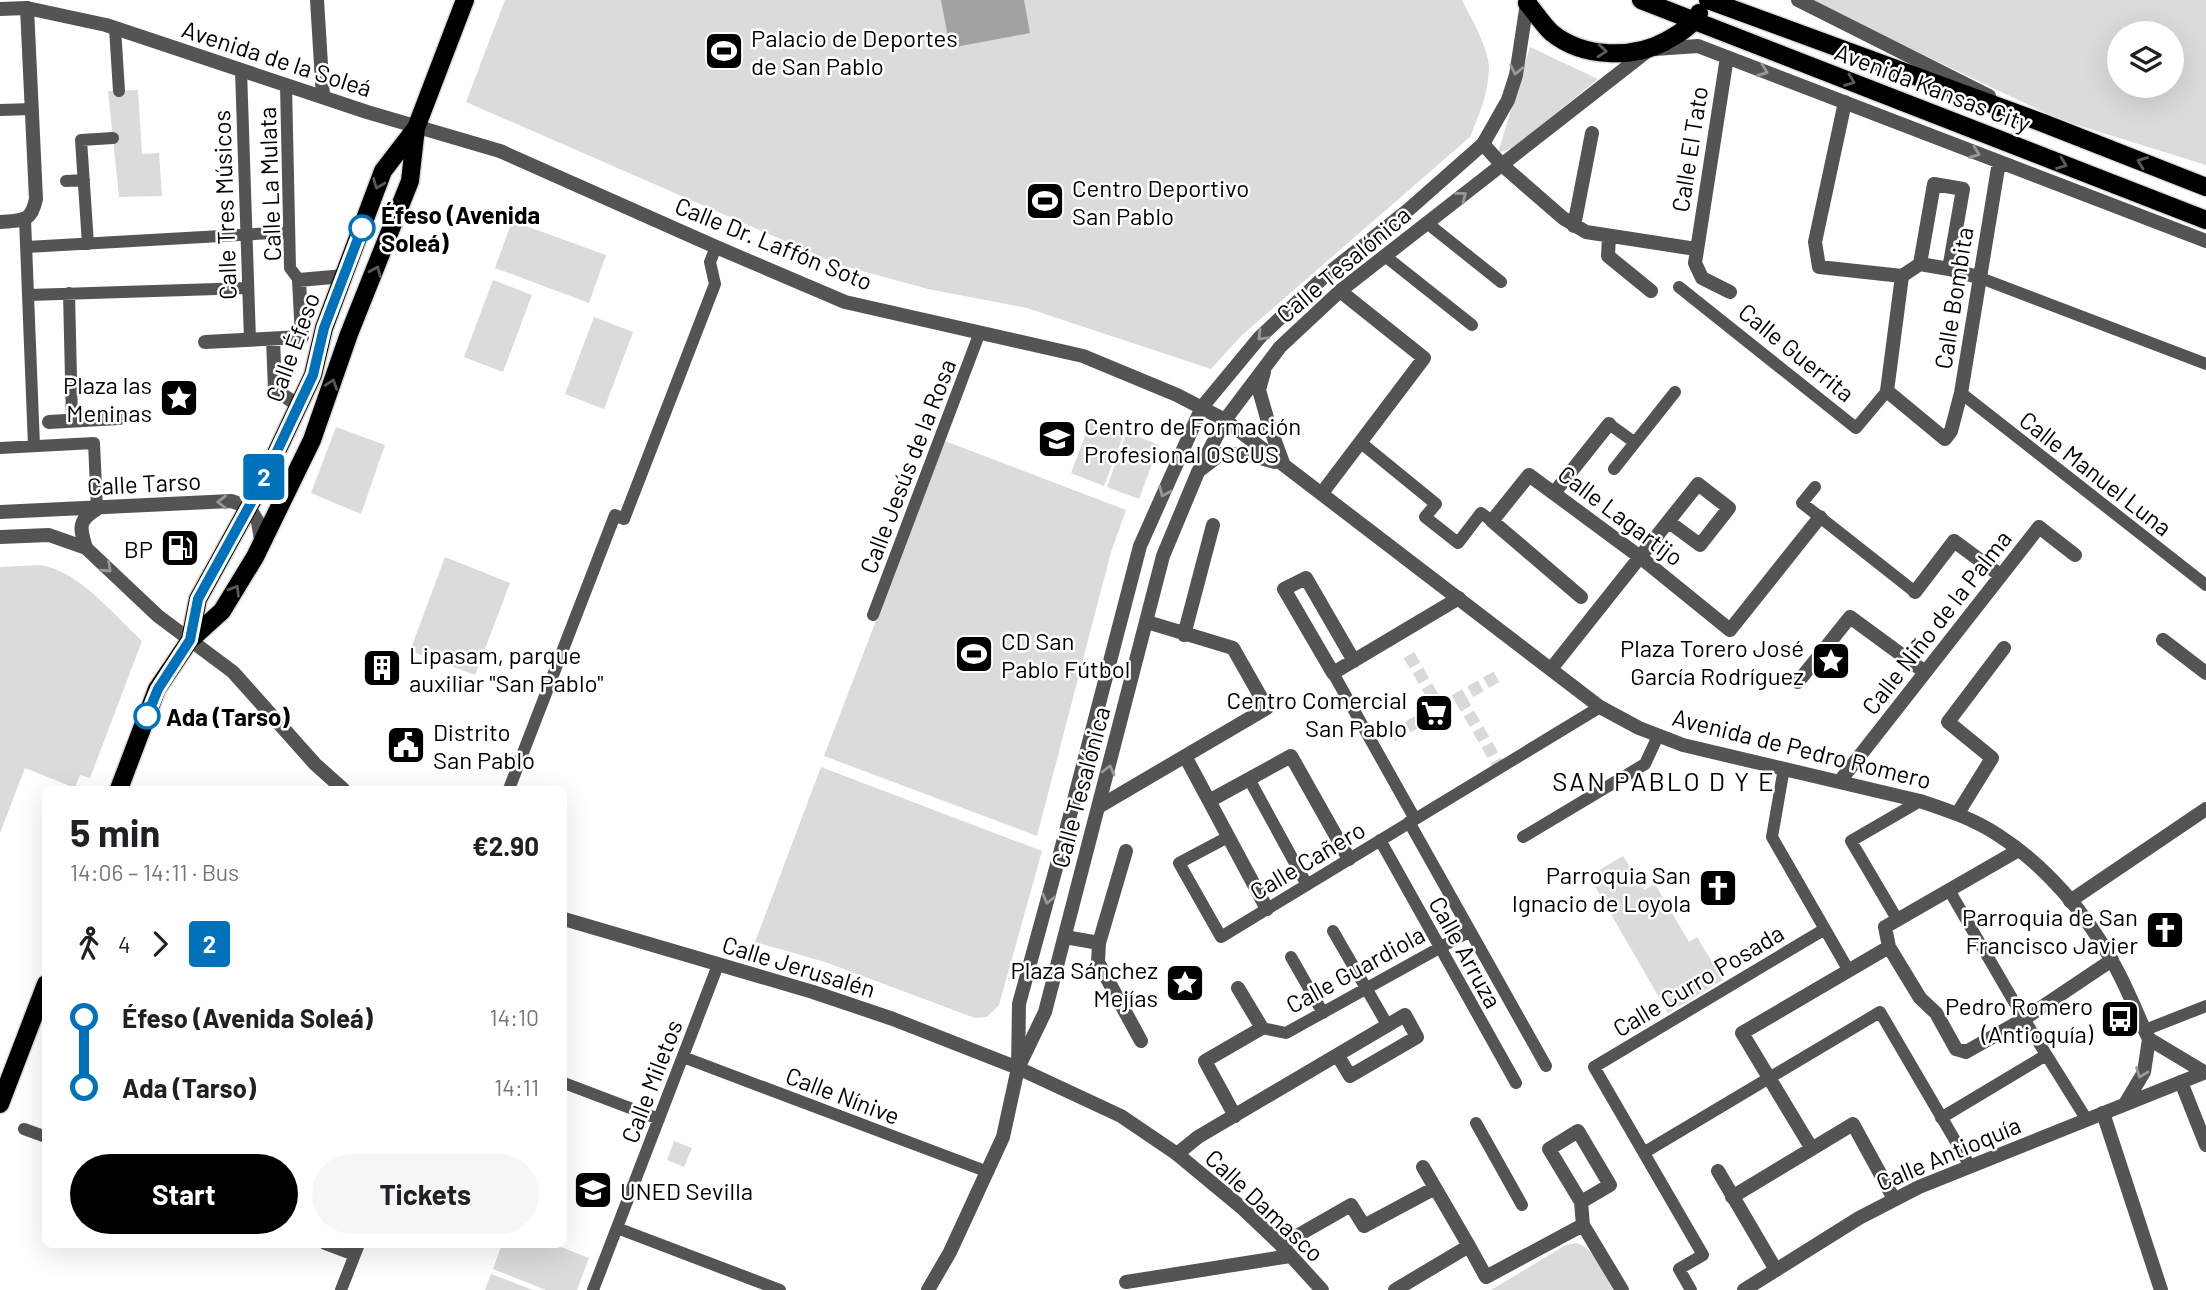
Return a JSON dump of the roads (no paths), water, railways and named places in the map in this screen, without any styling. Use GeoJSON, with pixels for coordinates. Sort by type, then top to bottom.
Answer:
{"type":"FeatureCollection","features":[{"type":"Feature","properties":{"kind":"main road","name":"Calle Éfeso"},"geometry":{"type":"LineString","coordinates":[[190,640],[222,611],[262,545],[312,440],[349,334],[410,181],[416,128],[466,0]]}},
{"type":"Feature","properties":{"kind":"main road","name":"Avenida Kansas City"},"geometry":{"type":"LineString","coordinates":[[1641,0],[2206,220]]}},
{"type":"Feature","properties":{"kind":"main road","name":"Avenida Kansas City"},"geometry":{"type":"LineString","coordinates":[[1706,0],[2043,123],[2206,187]]}},
{"type":"Feature","properties":{"kind":"main road"},"geometry":{"type":"LineString","coordinates":[[1526,1],[1552,33],[1576,46],[1600,54],[1650,49],[1675,36],[1695,21],[1706,0]]}},
{"type":"Feature","properties":{"kind":"main road","name":"Calle Éfeso"},"geometry":{"type":"LineString","coordinates":[[190,640],[198,599],[249,507],[313,375],[324,328],[383,171],[416,128]]}},
{"type":"Feature","properties":{"kind":"main road"},"geometry":{"type":"LineString","coordinates":[[120,786],[158,689],[190,640]]}},
{"type":"Feature","properties":{"kind":"main road"},"geometry":{"type":"LineString","coordinates":[[0,1104],[42,994]]}},
{"type":"Feature","properties":{"kind":"street"},"geometry":{"type":"LineString","coordinates":[[317,0],[323,97]]}},
{"type":"Feature","properties":{"kind":"street"},"geometry":{"type":"LineString","coordinates":[[1798,0],[2043,123]]}},
{"type":"Feature","properties":{"kind":"street","name":"Calle Tesalónica"},"geometry":{"type":"LineString","coordinates":[[928,1290],[950,1252],[1003,1137],[1018,1068],[1019,1004],[1140,546],[1202,407],[1260,337],[1325,276],[1407,211],[1483,144],[1508,100],[1518,63],[1526,1]]}},
{"type":"Feature","properties":{"kind":"street"},"geometry":{"type":"LineString","coordinates":[[0,222],[25,219],[33,212],[36,199],[27,8]]}},
{"type":"Feature","properties":{"kind":"street","name":"Avenida de la Soleá"},"geometry":{"type":"LineString","coordinates":[[0,9],[27,8],[115,28],[416,128]]}},
{"type":"Feature","properties":{"kind":"street"},"geometry":{"type":"LineString","coordinates":[[115,28],[119,91]]}},
{"type":"Feature","properties":{"kind":"street","name":"Avenida Kansas City"},"geometry":{"type":"LineString","coordinates":[[1650,49],[1698,46],[2206,241]]}},
{"type":"Feature","properties":{"kind":"street","name":"Calle Tesalónica"},"geometry":{"type":"LineString","coordinates":[[1018,1068],[1045,1012],[1163,556],[1198,472],[1225,420],[1280,347],[1340,291],[1650,49]]}},
{"type":"Feature","properties":{"kind":"street","name":"Calle El Tato"},"geometry":{"type":"LineString","coordinates":[[1727,57],[1695,263],[1702,278],[1730,292]]}},
{"type":"Feature","properties":{"kind":"street","name":"Calle Tres Músicos"},"geometry":{"type":"LineString","coordinates":[[241,70],[250,340]]}},
{"type":"Feature","properties":{"kind":"street","name":"Calle La Mulata"},"geometry":{"type":"LineString","coordinates":[[286,85],[290,268],[299,280]]}},
{"type":"Feature","properties":{"kind":"street"},"geometry":{"type":"LineString","coordinates":[[1845,102],[1815,242],[1819,267],[1902,276],[1920,264],[1949,269],[1978,277],[2206,364]]}},
{"type":"Feature","properties":{"kind":"street"},"geometry":{"type":"LineString","coordinates":[[0,110],[32,109]]}},
{"type":"Feature","properties":{"kind":"street","name":"Calle Dr. Laffón Soto"},"geometry":{"type":"LineString","coordinates":[[416,128],[500,150],[845,302],[1083,356],[1202,407]]}},
{"type":"Feature","properties":{"kind":"street"},"geometry":{"type":"LineString","coordinates":[[1574,226],[1592,133]]}},
{"type":"Feature","properties":{"kind":"street"},"geometry":{"type":"LineString","coordinates":[[88,244],[81,140],[113,138]]}},
{"type":"Feature","properties":{"kind":"street","name":"Calle El Tato"},"geometry":{"type":"LineString","coordinates":[[1483,144],[1502,164],[1574,226],[1586,232],[1696,249]]}},
{"type":"Feature","properties":{"kind":"street","name":"Calle Bombita"},"geometry":{"type":"LineString","coordinates":[[1945,439],[1951,431],[1961,393],[1978,277],[1999,163]]}},
{"type":"Feature","properties":{"kind":"street"},"geometry":{"type":"LineString","coordinates":[[66,181],[83,180]]}},
{"type":"Feature","properties":{"kind":"street"},"geometry":{"type":"LineString","coordinates":[[1920,264],[1934,184],[1963,189],[1949,269]]}},
{"type":"Feature","properties":{"kind":"street"},"geometry":{"type":"LineString","coordinates":[[25,219],[34,446]]}},
{"type":"Feature","properties":{"kind":"street"},"geometry":{"type":"LineString","coordinates":[[1427,223],[1501,282]]}},
{"type":"Feature","properties":{"kind":"street"},"geometry":{"type":"LineString","coordinates":[[27,243],[88,244],[289,232]]}},
{"type":"Feature","properties":{"kind":"street"},"geometry":{"type":"LineString","coordinates":[[1609,236],[1608,256],[1651,291]]}},
{"type":"Feature","properties":{"kind":"street"},"geometry":{"type":"LineString","coordinates":[[510,786],[615,515],[624,519],[715,284],[710,262],[716,247]]}},
{"type":"Feature","properties":{"kind":"street"},"geometry":{"type":"LineString","coordinates":[[1385,256],[1472,325]]}},
{"type":"Feature","properties":{"kind":"street"},"geometry":{"type":"LineString","coordinates":[[205,342],[302,337],[299,280],[344,276]]}},
{"type":"Feature","properties":{"kind":"street"},"geometry":{"type":"LineString","coordinates":[[1322,493],[1424,358],[1325,276]]}},
{"type":"Feature","properties":{"kind":"street"},"geometry":{"type":"LineString","coordinates":[[1887,391],[1902,276]]}},
{"type":"Feature","properties":{"kind":"street","name":"Calle Guerrita"},"geometry":{"type":"LineString","coordinates":[[1679,286],[1856,428],[1887,391],[1945,439]]}},
{"type":"Feature","properties":{"kind":"street"},"geometry":{"type":"LineString","coordinates":[[29,295],[248,288]]}},
{"type":"Feature","properties":{"kind":"street"},"geometry":{"type":"LineString","coordinates":[[69,293],[72,421]]}},
{"type":"Feature","properties":{"kind":"street","name":"Calle Jesús de la Rosa"},"geometry":{"type":"LineString","coordinates":[[873,615],[980,332]]}},
{"type":"Feature","properties":{"kind":"street"},"geometry":{"type":"LineString","coordinates":[[274,339],[275,390],[299,405]]}},
{"type":"Feature","properties":{"kind":"street"},"geometry":{"type":"LineString","coordinates":[[1265,367],[1259,390],[1283,464]]}},
{"type":"Feature","properties":{"kind":"street"},"geometry":{"type":"LineString","coordinates":[[1614,469],[1675,392]]}},
{"type":"Feature","properties":{"kind":"street","name":"Calle Manuel Luna"},"geometry":{"type":"LineString","coordinates":[[1961,393],[2206,585]]}},
{"type":"Feature","properties":{"kind":"street"},"geometry":{"type":"LineString","coordinates":[[1202,407],[1225,420]]}},
{"type":"Feature","properties":{"kind":"street"},"geometry":{"type":"LineString","coordinates":[[33,422],[119,418]]}},
{"type":"Feature","properties":{"kind":"street","name":"Avenida de Pedro Romero"},"geometry":{"type":"LineString","coordinates":[[1225,420],[1601,707],[1639,728],[1683,745],[1920,801],[1958,814],[1999,835],[2056,883],[2070,901],[2112,960],[2147,1035]]}},
{"type":"Feature","properties":{"kind":"street"},"geometry":{"type":"LineString","coordinates":[[1554,493],[1609,424],[1634,442]]}},
{"type":"Feature","properties":{"kind":"street"},"geometry":{"type":"LineString","coordinates":[[1360,442],[1436,504],[1425,517],[1458,543],[1481,513],[1581,597]]}},
{"type":"Feature","properties":{"kind":"street"},"geometry":{"type":"LineString","coordinates":[[0,448],[94,443],[96,509],[85,516],[81,524],[86,548]]}},
{"type":"Feature","properties":{"kind":"street"},"geometry":{"type":"LineString","coordinates":[[1198,472],[1221,454],[1246,454],[1283,464]]}},
{"type":"Feature","properties":{"kind":"street","name":"Calle Lagartijo"},"geometry":{"type":"LineString","coordinates":[[1492,521],[1529,475],[1640,557],[1730,630],[1820,517]]}},
{"type":"Feature","properties":{"kind":"street"},"geometry":{"type":"LineString","coordinates":[[1815,487],[1802,503],[1915,592],[1954,541],[2000,575]]}},
{"type":"Feature","properties":{"kind":"street","name":"Calle Tarso"},"geometry":{"type":"LineString","coordinates":[[0,512],[224,502],[249,507]]}},
{"type":"Feature","properties":{"kind":"street"},"geometry":{"type":"LineString","coordinates":[[249,507],[258,522],[262,545]]}},
{"type":"Feature","properties":{"kind":"street"},"geometry":{"type":"LineString","coordinates":[[1551,669],[1669,522]]}},
{"type":"Feature","properties":{"kind":"street"},"geometry":{"type":"LineString","coordinates":[[1184,635],[1213,525]]}},
{"type":"Feature","properties":{"kind":"street","name":"Calle Niño de la Palma"},"geometry":{"type":"LineString","coordinates":[[1840,781],[2039,527],[2076,555]]}},
{"type":"Feature","properties":{"kind":"street"},"geometry":{"type":"LineString","coordinates":[[0,537],[49,535],[86,548],[158,616],[233,673],[307,755],[340,786]]}},
{"type":"Feature","properties":{"kind":"street"},"geometry":{"type":"LineString","coordinates":[[1354,661],[1306,578],[1284,589],[1333,673],[1470,931],[1546,1066]]}},
{"type":"Feature","properties":{"kind":"street"},"geometry":{"type":"LineString","coordinates":[[1333,673],[1460,598]]}},
{"type":"Feature","properties":{"kind":"street"},"geometry":{"type":"LineString","coordinates":[[1798,682],[1850,617],[1925,672]]}},
{"type":"Feature","properties":{"kind":"street"},"geometry":{"type":"LineString","coordinates":[[1100,806],[1267,708],[1233,649],[1147,622]]}},
{"type":"Feature","properties":{"kind":"street"},"geometry":{"type":"LineString","coordinates":[[2163,640],[2206,673]]}},
{"type":"Feature","properties":{"kind":"street"},"geometry":{"type":"LineString","coordinates":[[1958,814],[1992,758],[1948,722],[2004,648]]}},
{"type":"Feature","properties":{"kind":"street","name":"Calle Cañero"},"geometry":{"type":"LineString","coordinates":[[1228,837],[1180,863],[1221,937],[1601,707]]}},
{"type":"Feature","properties":{"kind":"street"},"geometry":{"type":"LineString","coordinates":[[1523,837],[1645,764],[1658,736]]}},
{"type":"Feature","properties":{"kind":"street"},"geometry":{"type":"LineString","coordinates":[[1185,756],[1267,909]]}},
{"type":"Feature","properties":{"kind":"street"},"geometry":{"type":"LineString","coordinates":[[1209,801],[1291,756],[1349,859]]}},
{"type":"Feature","properties":{"kind":"street"},"geometry":{"type":"LineString","coordinates":[[1784,768],[1772,837],[1849,971]]}},
{"type":"Feature","properties":{"kind":"street"},"geometry":{"type":"LineString","coordinates":[[1249,779],[1307,884]]}},
{"type":"Feature","properties":{"kind":"street"},"geometry":{"type":"LineString","coordinates":[[1897,919],[1851,841],[1920,801]]}},
{"type":"Feature","properties":{"kind":"street"},"geometry":{"type":"LineString","coordinates":[[2070,901],[2206,809]]}},
{"type":"Feature","properties":{"kind":"street","name":"Calle Arruza"},"geometry":{"type":"LineString","coordinates":[[1380,840],[1516,1083]]}},
{"type":"Feature","properties":{"kind":"street"},"geometry":{"type":"LineString","coordinates":[[1126,851],[1099,943],[1098,962],[1141,1041]]}},
{"type":"Feature","properties":{"kind":"street"},"geometry":{"type":"LineString","coordinates":[[2017,851],[1885,927],[1889,947],[1920,998],[1936,1013],[1956,1049],[1966,1052],[2024,1018],[2112,960]]}},
{"type":"Feature","properties":{"kind":"street"},"geometry":{"type":"LineString","coordinates":[[1949,890],[2087,1120]]}},
{"type":"Feature","properties":{"kind":"street","name":"Calle Jerusalén"},"geometry":{"type":"LineString","coordinates":[[567,920],[813,992],[893,1019],[1018,1068],[1121,1116],[1177,1154]]}},
{"type":"Feature","properties":{"kind":"street","name":"Calle Curro Posada"},"geometry":{"type":"LineString","coordinates":[[1645,1152],[1594,1067],[1825,929]]}},
{"type":"Feature","properties":{"kind":"street"},"geometry":{"type":"LineString","coordinates":[[1333,931],[1388,1026]]}},
{"type":"Feature","properties":{"kind":"street","name":"Calle Guardiola"},"geometry":{"type":"LineString","coordinates":[[1235,1116],[1205,1061],[1262,1028],[1286,1033],[1470,931]]}},
{"type":"Feature","properties":{"kind":"street"},"geometry":{"type":"LineString","coordinates":[[1065,937],[1099,943]]}},
{"type":"Feature","properties":{"kind":"street"},"geometry":{"type":"LineString","coordinates":[[1812,1149],[1742,1033],[1889,947]]}},
{"type":"Feature","properties":{"kind":"street"},"geometry":{"type":"LineString","coordinates":[[1292,957],[1323,1013]]}},
{"type":"Feature","properties":{"kind":"street","name":"Calle Miletos"},"geometry":{"type":"LineString","coordinates":[[593,1290],[718,965]]}},
{"type":"Feature","properties":{"kind":"street"},"geometry":{"type":"LineString","coordinates":[[1238,988],[1262,1028]]}},
{"type":"Feature","properties":{"kind":"street"},"geometry":{"type":"LineString","coordinates":[[2147,1035],[2206,1006]]}},
{"type":"Feature","properties":{"kind":"street"},"geometry":{"type":"LineString","coordinates":[[1691,1290],[1679,1269],[1703,1255],[1645,1152],[1770,1080],[1880,1012],[1970,1166]]}},
{"type":"Feature","properties":{"kind":"street"},"geometry":{"type":"LineString","coordinates":[[1177,1154],[1198,1137],[1405,1015],[1417,1037],[1350,1076],[1338,1056]]}},
{"type":"Feature","properties":{"kind":"street"},"geometry":{"type":"LineString","coordinates":[[2147,1035],[2205,1072]]}},
{"type":"Feature","properties":{"kind":"street"},"geometry":{"type":"LineString","coordinates":[[2125,1104],[2144,1072],[2147,1035]]}},
{"type":"Feature","properties":{"kind":"street"},"geometry":{"type":"LineString","coordinates":[[1941,1118],[2046,1055]]}},
{"type":"Feature","properties":{"kind":"street","name":"Calle Nínive"},"geometry":{"type":"LineString","coordinates":[[682,1057],[988,1172]]}},
{"type":"Feature","properties":{"kind":"street","name":"Calle Antioquía"},"geometry":{"type":"LineString","coordinates":[[1744,1290],[1894,1199],[2205,1072]]}},
{"type":"Feature","properties":{"kind":"street"},"geometry":{"type":"LineString","coordinates":[[2181,1082],[2206,1145]]}},
{"type":"Feature","properties":{"kind":"street"},"geometry":{"type":"LineString","coordinates":[[567,1084],[659,1119]]}},
{"type":"Feature","properties":{"kind":"street"},"geometry":{"type":"LineString","coordinates":[[2103,1113],[2161,1290]]}},
{"type":"Feature","properties":{"kind":"street"},"geometry":{"type":"LineString","coordinates":[[1476,1123],[1522,1205]]}},
{"type":"Feature","properties":{"kind":"street"},"geometry":{"type":"LineString","coordinates":[[1732,1197],[1853,1125],[1894,1199]]}},
{"type":"Feature","properties":{"kind":"street"},"geometry":{"type":"LineString","coordinates":[[24,1129],[42,1136]]}},
{"type":"Feature","properties":{"kind":"street"},"geometry":{"type":"LineString","coordinates":[[1581,1202],[1610,1185],[1578,1131],[1549,1149],[1581,1202],[1583,1225],[1622,1290]]}},
{"type":"Feature","properties":{"kind":"street","name":"Calle Damasco"},"geometry":{"type":"LineString","coordinates":[[1177,1154],[1241,1206],[1322,1290]]}},
{"type":"Feature","properties":{"kind":"street"},"geometry":{"type":"LineString","coordinates":[[1423,1167],[1486,1277],[1583,1225]]}},
{"type":"Feature","properties":{"kind":"street"},"geometry":{"type":"LineString","coordinates":[[1718,1171],[1776,1270]]}},
{"type":"Feature","properties":{"kind":"street"},"geometry":{"type":"LineString","coordinates":[[1126,1282],[1286,1251],[1351,1205],[1364,1226],[1435,1188]]}},
{"type":"Feature","properties":{"kind":"street"},"geometry":{"type":"LineString","coordinates":[[617,1228],[780,1290]]}},
{"type":"Feature","properties":{"kind":"street"},"geometry":{"type":"LineString","coordinates":[[1395,1290],[1469,1246]]}},
{"type":"Feature","properties":{"kind":"street"},"geometry":{"type":"LineString","coordinates":[[341,1290],[356,1250]]}},
{"type":"Feature","properties":{"kind":"tunnel"},"geometry":{"type":"LineString","coordinates":[[1409,655],[1440,709]]}},
{"type":"Feature","properties":{"kind":"tunnel"},"geometry":{"type":"LineString","coordinates":[[1392,736],[1498,676]]}},
{"type":"Feature","properties":{"kind":"tunnel"},"geometry":{"type":"LineString","coordinates":[[1460,698],[1498,764]]}},
{"type":"Feature","properties":{"kind":"place","name":"Palacio de Deportes de San Pablo"},"geometry":{"type":"Point","coordinates":[724,51]}},
{"type":"Feature","properties":{"kind":"place","name":"Centro Deportivo San Pablo"},"geometry":{"type":"Point","coordinates":[1045,201]}},
{"type":"Feature","properties":{"kind":"place","name":"Éfeso (Avenida Soleá)"},"geometry":{"type":"Point","coordinates":[362,228]}},
{"type":"Feature","properties":{"kind":"place","name":"Plaza las Meninas"},"geometry":{"type":"Point","coordinates":[179,398]}},
{"type":"Feature","properties":{"kind":"place","name":"Centro de Formación Profesional OSCUS"},"geometry":{"type":"Point","coordinates":[1057,439]}},
{"type":"Feature","properties":{"kind":"place","name":"BP"},"geometry":{"type":"Point","coordinates":[180,548]}},
{"type":"Feature","properties":{"kind":"place","name":"CD San Pablo Fútbol"},"geometry":{"type":"Point","coordinates":[974,654]}},
{"type":"Feature","properties":{"kind":"place","name":"Plaza Torero José García Rodríguez"},"geometry":{"type":"Point","coordinates":[1831,661]}},
{"type":"Feature","properties":{"kind":"place","name":"Lipasam, parque auxiliar \"San Pablo\""},"geometry":{"type":"Point","coordinates":[382,668]}},
{"type":"Feature","properties":{"kind":"place","name":"Centro Comercial San Pablo"},"geometry":{"type":"Point","coordinates":[1434,713]}},
{"type":"Feature","properties":{"kind":"place","name":"Ada (Tarso)"},"geometry":{"type":"Point","coordinates":[147,716]}},
{"type":"Feature","properties":{"kind":"place","name":"Distrito San Pablo"},"geometry":{"type":"Point","coordinates":[406,745]}},
{"type":"Feature","properties":{"kind":"place","name":"Parroquia San Ignacio de Loyola"},"geometry":{"type":"Point","coordinates":[1718,888]}},
{"type":"Feature","properties":{"kind":"place","name":"Parroquia de San Francisco Javier"},"geometry":{"type":"Point","coordinates":[2165,930]}},
{"type":"Feature","properties":{"kind":"place","name":"Plaza Sánchez Mejías"},"geometry":{"type":"Point","coordinates":[1185,983]}},
{"type":"Feature","properties":{"kind":"place","name":"Pedro Romero (Antioquía)"},"geometry":{"type":"Point","coordinates":[2120,1019]}},
{"type":"Feature","properties":{"kind":"place","name":"UNED Sevilla"},"geometry":{"type":"Point","coordinates":[593,1190]}},
{"type":"Feature","properties":{"kind":"district","name":"SAN PABLO D Y E"},"geometry":{"type":"Point","coordinates":[1664,780]}}]}
